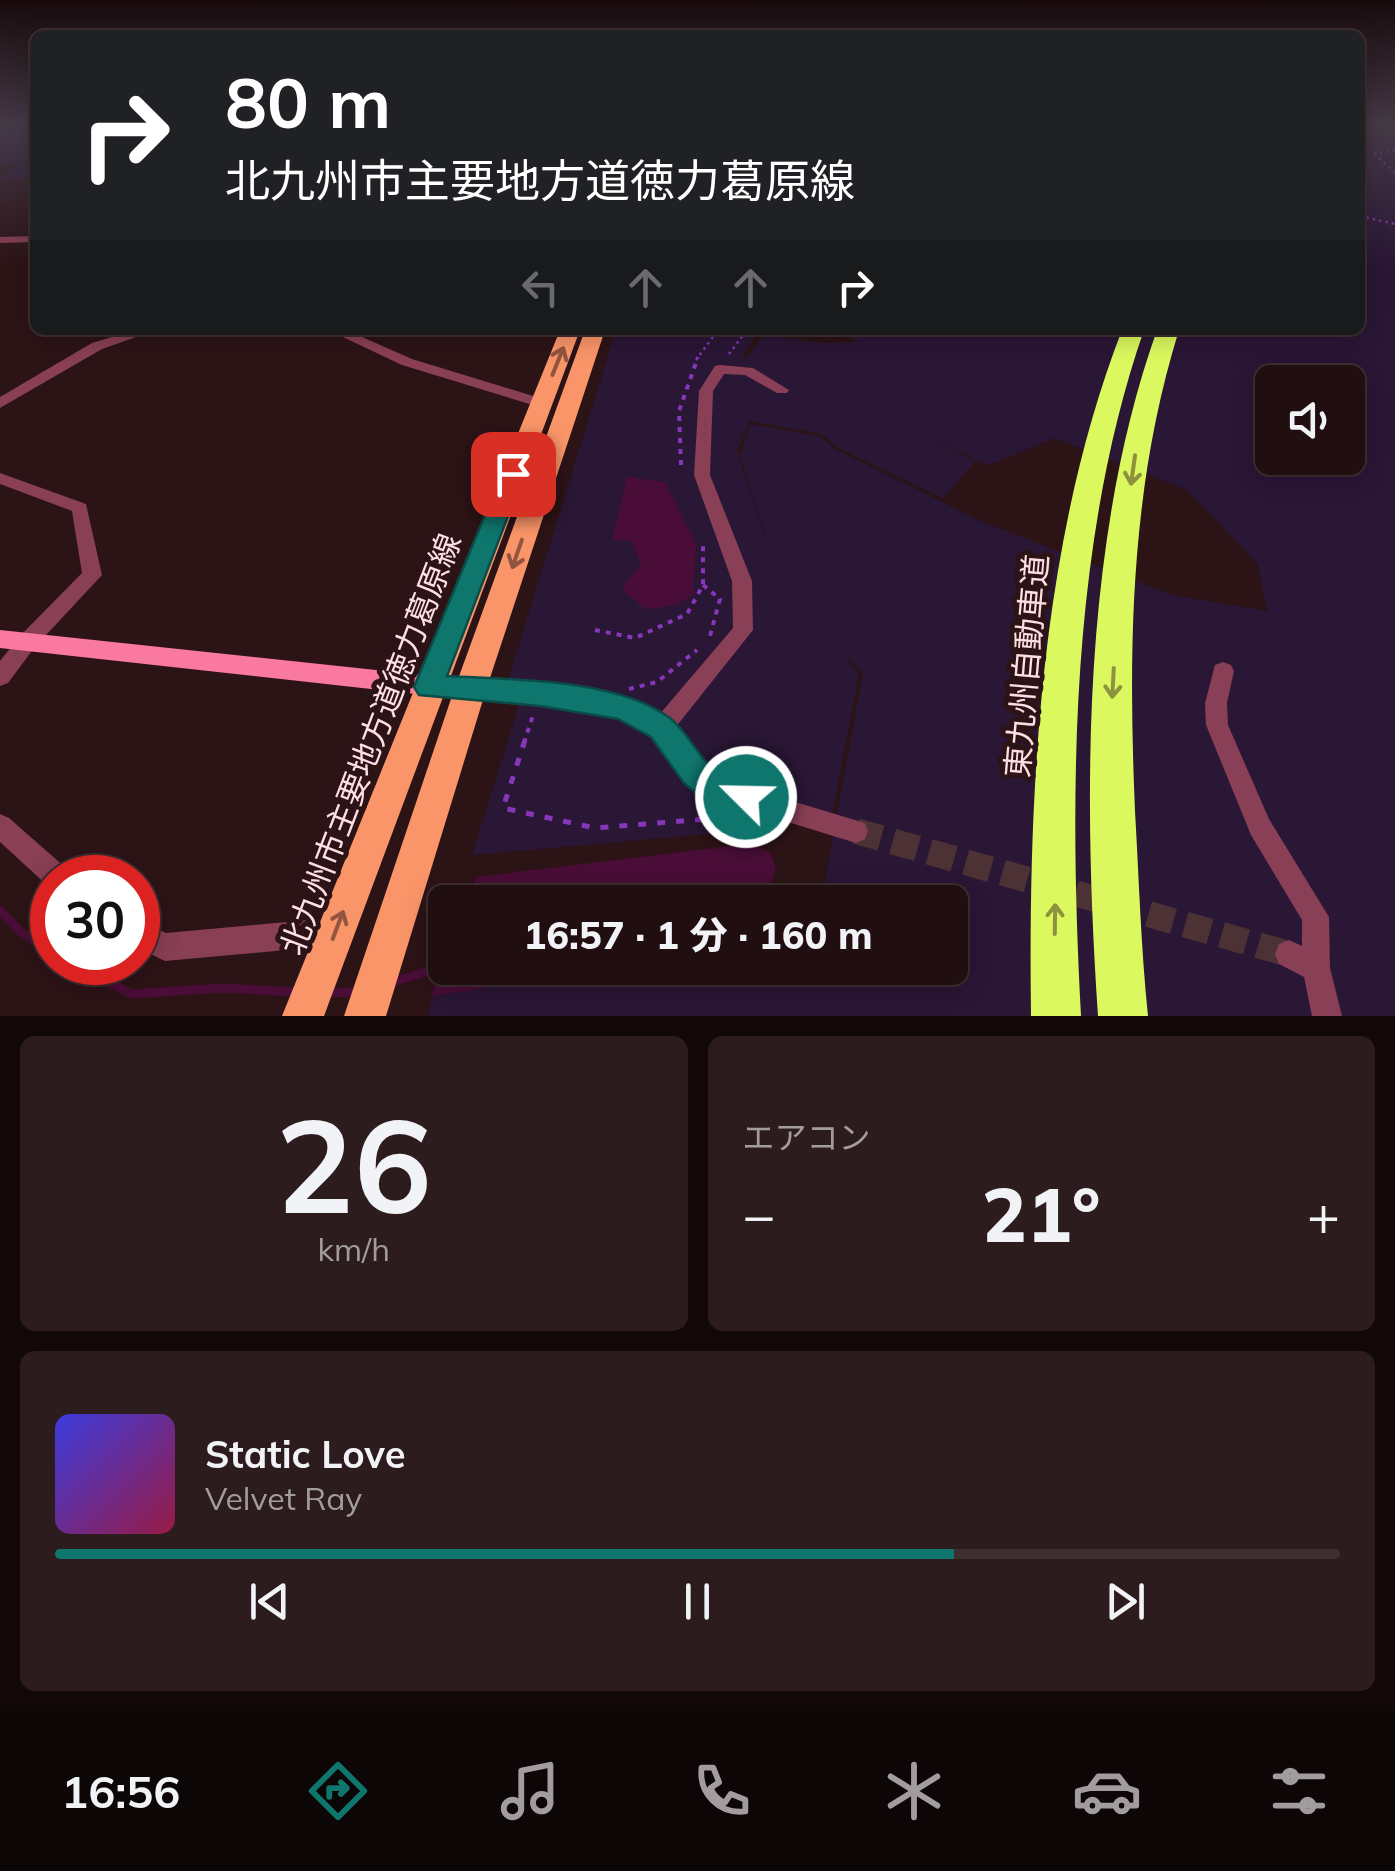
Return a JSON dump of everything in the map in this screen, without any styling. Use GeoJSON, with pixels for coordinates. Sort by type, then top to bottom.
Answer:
{"type":"FeatureCollection","features":[{"type":"Feature","properties":{"kind":"highway","name":"東九州自動車道"},"geometry":{"type":"LineString","coordinates":[[1056,1016],[1060,704],[1076,563],[1099,425],[1131,335]]}},
{"type":"Feature","properties":{"kind":"highway"},"geometry":{"type":"LineString","coordinates":[[1123,1016],[1111,721],[1118,585],[1139,425],[1151,374],[1166,335]]}},
{"type":"Feature","properties":{"kind":"main road","name":"北九州市主要地方道徳力葛原線"},"geometry":{"type":"LineString","coordinates":[[303,1016],[568,335]]}},
{"type":"Feature","properties":{"kind":"main road"},"geometry":{"type":"LineString","coordinates":[[365,1016],[470,690],[593,335]]}},
{"type":"Feature","properties":{"kind":"street"},"geometry":{"type":"LineString","coordinates":[[0,240],[30,239]]}},
{"type":"Feature","properties":{"kind":"street"},"geometry":{"type":"LineString","coordinates":[[0,403],[97,346],[133,335]]}},
{"type":"Feature","properties":{"kind":"street"},"geometry":{"type":"LineString","coordinates":[[345,335],[407,362],[541,403]]}},
{"type":"Feature","properties":{"kind":"street"},"geometry":{"type":"LineString","coordinates":[[662,728],[744,630],[742,581],[702,474],[706,391],[720,369],[748,370],[782,390]]}},
{"type":"Feature","properties":{"kind":"street"},"geometry":{"type":"LineString","coordinates":[[0,478],[80,508],[92,575],[27,642],[0,677]]}},
{"type":"Feature","properties":{"kind":"street"},"geometry":{"type":"LineString","coordinates":[[0,639],[428,687],[540,694],[624,708],[662,728],[695,773],[715,790],[856,831]]}},
{"type":"Feature","properties":{"kind":"street"},"geometry":{"type":"LineString","coordinates":[[1223,671],[1216,725],[1260,826],[1316,918],[1316,968],[1327,1016]]}},
{"type":"Feature","properties":{"kind":"street"},"geometry":{"type":"LineString","coordinates":[[0,826],[32,855]]}},
{"type":"Feature","properties":{"kind":"street"},"geometry":{"type":"LineString","coordinates":[[160,945],[308,934]]}},
{"type":"Feature","properties":{"kind":"street"},"geometry":{"type":"LineString","coordinates":[[1289,954],[1316,968]]}},
{"type":"Feature","properties":{"kind":"path"},"geometry":{"type":"LineString","coordinates":[[1365,217],[1395,224]]}},
{"type":"Feature","properties":{"kind":"path"},"geometry":{"type":"LineString","coordinates":[[682,468],[674,437],[688,378],[700,348],[713,335]]}},
{"type":"Feature","properties":{"kind":"path"},"geometry":{"type":"LineString","coordinates":[[720,369],[744,335]]}},
{"type":"Feature","properties":{"kind":"path"},"geometry":{"type":"LineString","coordinates":[[595,630],[635,638],[687,614],[703,585],[704,543],[700,528]]}},
{"type":"Feature","properties":{"kind":"path"},"geometry":{"type":"LineString","coordinates":[[622,688],[638,690],[675,670],[709,639],[720,599],[703,585]]}},
{"type":"Feature","properties":{"kind":"path"},"geometry":{"type":"LineString","coordinates":[[540,694],[502,808],[595,828],[729,821],[746,797]]}},
{"type":"Feature","properties":{"kind":"shaded area"},"geometry":{"type":"Polygon","coordinates":[[[11,171],[30,171],[30,178],[0,181],[11,171]]]}},
{"type":"Feature","properties":{"kind":"shaded area"},"geometry":{"type":"Polygon","coordinates":[[[1365,171],[1395,171],[1395,1016],[429,1016],[431,996],[503,985],[968,985],[968,885],[824,885],[863,673],[840,650],[859,674],[832,815],[731,832],[472,855],[525,685],[508,680],[614,335],[757,335],[743,355],[747,358],[764,335],[823,343],[857,342],[848,335],[1365,335],[1365,171]],[[750,421],[737,450],[781,584],[740,455],[751,424],[819,436],[835,449],[983,522],[1172,595],[1267,611],[1258,564],[1187,490],[1055,438],[989,465],[914,432],[976,461],[943,498],[836,447],[822,434],[750,421]]]}},
{"type":"Feature","properties":{"kind":"shaded area"},"geometry":{"type":"Polygon","coordinates":[[[627,477],[665,482],[696,544],[693,595],[673,606],[645,609],[622,589],[641,564],[632,541],[612,540],[627,477]]]}},
{"type":"Feature","properties":{"kind":"shaded area"},"geometry":{"type":"Polygon","coordinates":[[[748,844],[770,852],[776,868],[770,885],[473,885],[476,877],[748,844]]]}},
{"type":"Feature","properties":{"kind":"shaded area"},"geometry":{"type":"Polygon","coordinates":[[[435,985],[503,985],[431,996],[435,985]]]}},
{"type":"Feature","properties":{"kind":"waterway"},"geometry":{"type":"LineString","coordinates":[[0,911],[30,938]]}},
{"type":"Feature","properties":{"kind":"waterway"},"geometry":{"type":"LineString","coordinates":[[389,983],[428,971]]}},
{"type":"Feature","properties":{"kind":"waterway"},"geometry":{"type":"LineString","coordinates":[[114,985],[132,994],[223,988],[298,992]]}},
{"type":"Feature","properties":{"kind":"waterway"},"geometry":{"type":"LineString","coordinates":[[325,993],[357,992]]}},
{"type":"Feature","properties":{"kind":"tunnel"},"geometry":{"type":"LineString","coordinates":[[856,831],[1289,954]]}},
{"type":"Feature","properties":{"kind":"route"},"geometry":{"type":"LineString","coordinates":[[513,474],[428,687],[540,694],[624,708],[662,728],[695,773],[715,790],[746,797]]}}]}
